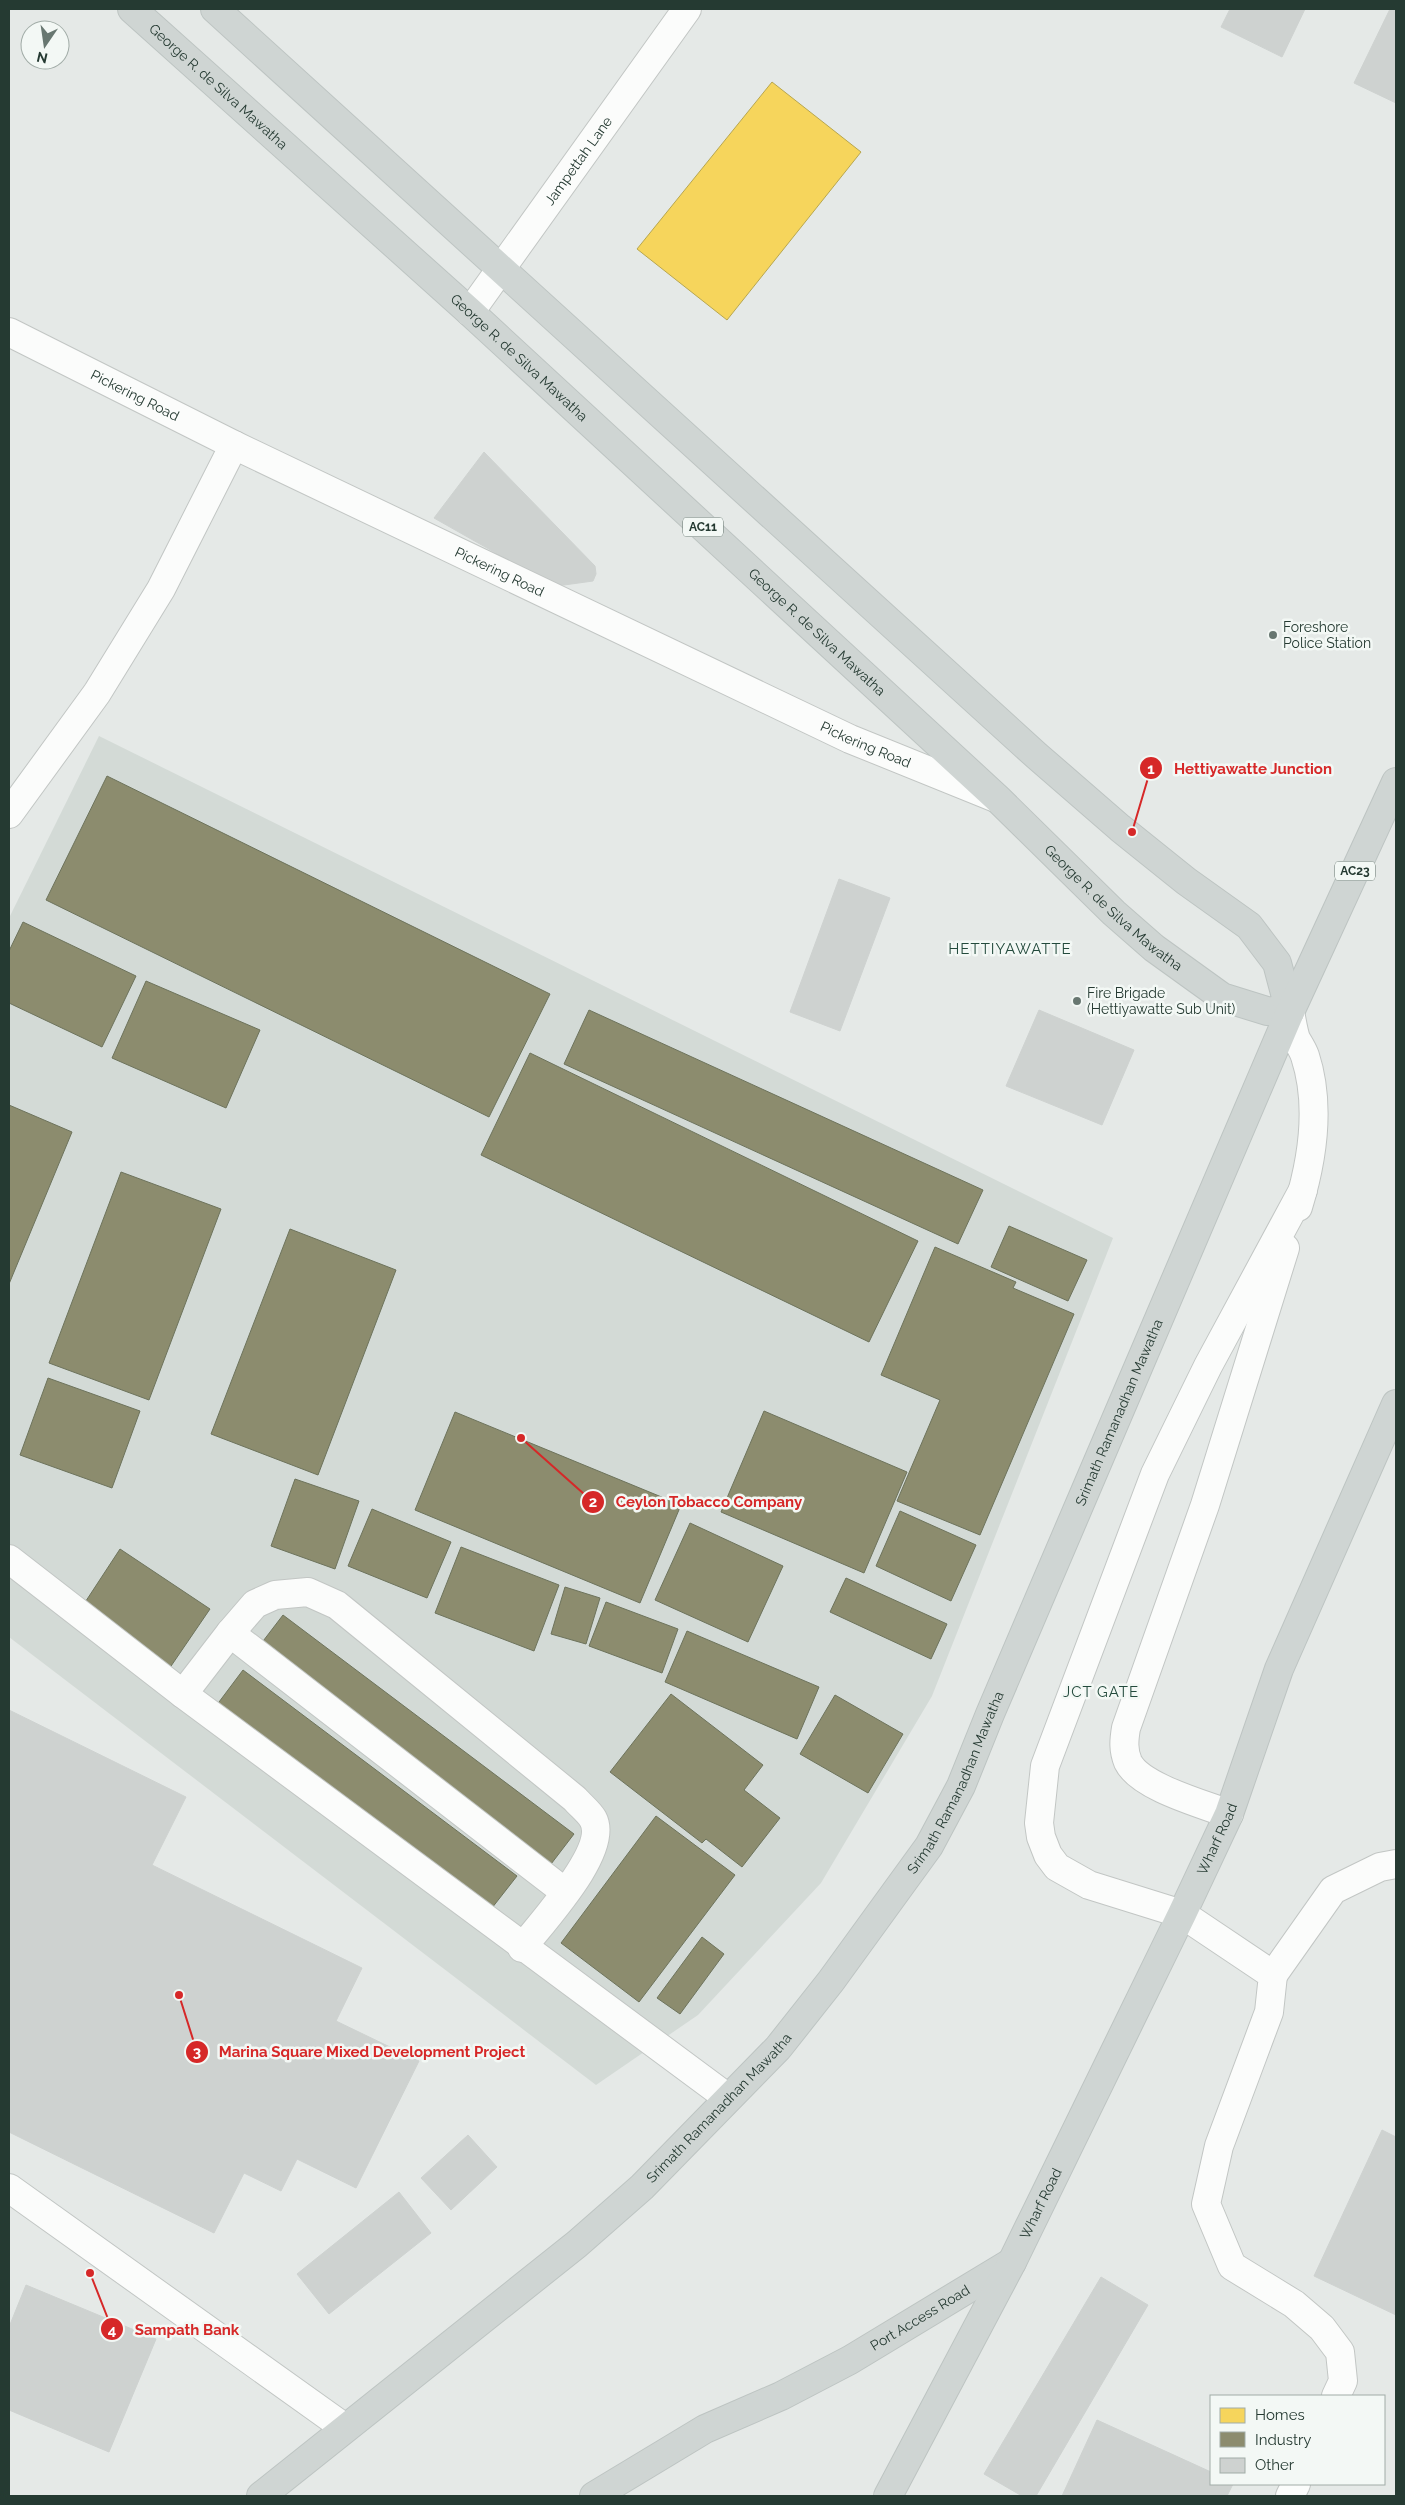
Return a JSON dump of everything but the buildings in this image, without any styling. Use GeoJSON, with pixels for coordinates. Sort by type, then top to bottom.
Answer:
{"type":"FeatureCollection","features":[{"type":"Feature","properties":{"kind":"main road","name":"George R. de Silva Mawatha"},"geometry":{"type":"LineString","coordinates":[[132,9],[470,312],[997,798],[1114,913],[1188,974],[1222,997],[1248,1007],[1267,1011],[1290,1012]]}},
{"type":"Feature","properties":{"kind":"main road"},"geometry":{"type":"LineString","coordinates":[[215,9],[1051,768],[1120,828],[1186,881],[1250,926],[1277,964],[1290,1012]]}},
{"type":"Feature","properties":{"kind":"main road","name":"AC23"},"geometry":{"type":"LineString","coordinates":[[1290,1012],[1396,782]]}},
{"type":"Feature","properties":{"kind":"main road","name":"Srimath Ramanadhan Mawatha"},"geometry":{"type":"LineString","coordinates":[[261,2496],[577,2244],[642,2187],[778,2048],[889,1904],[929,1846],[961,1786],[1290,1012]]}},
{"type":"Feature","properties":{"kind":"main road","name":"Wharf Road"},"geometry":{"type":"LineString","coordinates":[[1012,2262],[1229,1814],[1279,1669],[1396,1404]]}},
{"type":"Feature","properties":{"kind":"main road","name":"Port Access Road"},"geometry":{"type":"LineString","coordinates":[[594,2496],[705,2429],[781,2396],[850,2360],[1012,2262]]}},
{"type":"Feature","properties":{"kind":"main road","name":"Port Access Road"},"geometry":{"type":"LineString","coordinates":[[888,2496],[1012,2262]]}},
{"type":"Feature","properties":{"kind":"street","name":"Jampettah Lane"},"geometry":{"type":"LineString","coordinates":[[470,312],[687,9]]}},
{"type":"Feature","properties":{"kind":"street","name":"Pickering Road"},"geometry":{"type":"LineString","coordinates":[[9,332],[234,445],[850,739],[997,798]]}},
{"type":"Feature","properties":{"kind":"street"},"geometry":{"type":"LineString","coordinates":[[9,814],[97,693],[156,597],[234,445]]}},
{"type":"Feature","properties":{"kind":"street"},"geometry":{"type":"LineString","coordinates":[[1229,1814],[1141,1778],[1129,1763],[1124,1746],[1126,1728],[1206,1505],[1303,1190],[1312,1147],[1314,1118],[1305,1055],[1296,1038],[1290,1012]]}},
{"type":"Feature","properties":{"kind":"street"},"geometry":{"type":"LineString","coordinates":[[1273,1975],[1182,1914],[1089,1885],[1057,1867],[1045,1846],[1039,1823],[1045,1766],[1155,1474],[1208,1366],[1303,1190]]}},
{"type":"Feature","properties":{"kind":"street"},"geometry":{"type":"LineString","coordinates":[[9,1559],[183,1694],[522,1948],[728,2098]]}},
{"type":"Feature","properties":{"kind":"street"},"geometry":{"type":"LineString","coordinates":[[183,1694],[255,1604],[275,1595],[308,1592],[337,1605],[575,1799],[594,1820],[596,1841],[586,1865],[522,1948]]}},
{"type":"Feature","properties":{"kind":"street"},"geometry":{"type":"LineString","coordinates":[[230,1633],[565,1892]]}},
{"type":"Feature","properties":{"kind":"street"},"geometry":{"type":"LineString","coordinates":[[1336,2395],[1343,2381],[1340,2352],[1322,2328],[1294,2304],[1232,2266],[1206,2204],[1219,2146],[1269,2012],[1273,1975],[1333,1890],[1380,1867],[1396,1864]]}},
{"type":"Feature","properties":{"kind":"street"},"geometry":{"type":"LineString","coordinates":[[9,2188],[345,2428]]}},
{"type":"Feature","properties":{"kind":"shaded area"},"geometry":{"type":"Polygon","coordinates":[[[99,736],[1113,1238],[932,1696],[821,1883],[698,2015],[596,2085],[9,1637],[9,918],[99,736]]]}},
{"type":"Feature","properties":{"kind":"place","name":"Foreshore Police Station"},"geometry":{"type":"Point","coordinates":[1273,635]}},
{"type":"Feature","properties":{"kind":"place","name":"Hettiyawatte Junction"},"geometry":{"type":"Point","coordinates":[1132,832]}},
{"type":"Feature","properties":{"kind":"place","name":"Fire Brigade (Hettiyawatte Sub Unit)"},"geometry":{"type":"Point","coordinates":[1077,1001]}},
{"type":"Feature","properties":{"kind":"place","name":"Ceylon Tobacco Company"},"geometry":{"type":"Point","coordinates":[521,1438]}},
{"type":"Feature","properties":{"kind":"place","name":"Marina Square Mixed Development Project"},"geometry":{"type":"Point","coordinates":[179,1995]}},
{"type":"Feature","properties":{"kind":"place","name":"Sampath Bank"},"geometry":{"type":"Point","coordinates":[90,2273]}},
{"type":"Feature","properties":{"kind":"district","name":"HETTIYAWATTE"},"geometry":{"type":"Point","coordinates":[1010,949]}},
{"type":"Feature","properties":{"kind":"district","name":"JCT GATE"},"geometry":{"type":"Point","coordinates":[1101,1692]}}]}
